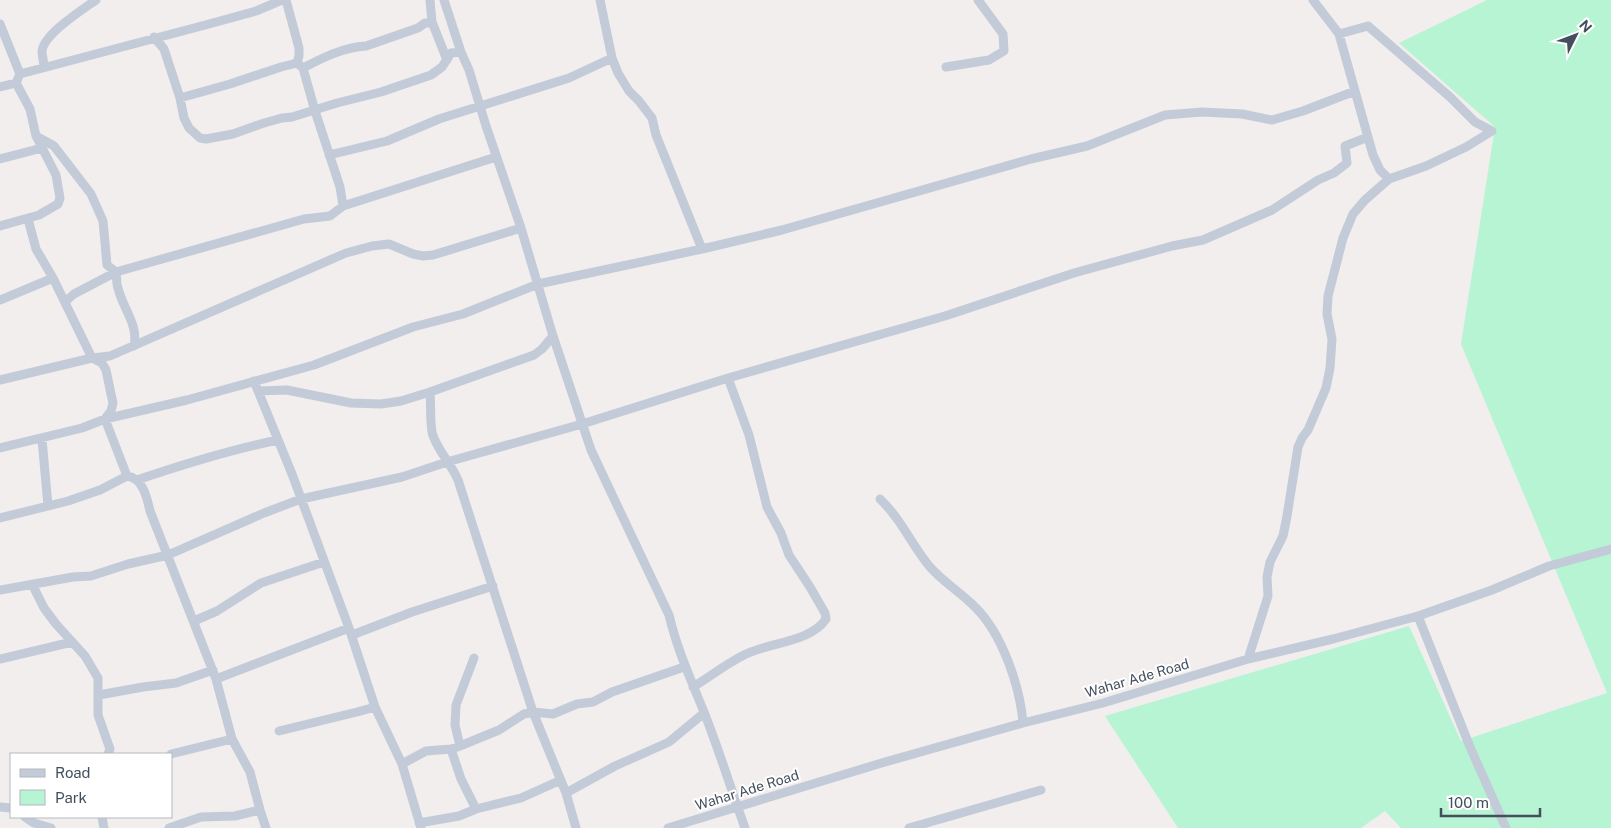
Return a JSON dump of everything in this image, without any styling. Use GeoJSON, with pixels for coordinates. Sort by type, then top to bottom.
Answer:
{"type":"FeatureCollection","features":[{"type":"Feature","properties":{"kind":"street"},"geometry":{"type":"LineString","coordinates":[[44,67],[42,50],[49,38],[96,0]]}},
{"type":"Feature","properties":{"kind":"street"},"geometry":{"type":"LineString","coordinates":[[0,87],[44,67],[246,13],[284,0],[299,48],[300,66],[340,187],[343,206]]}},
{"type":"Feature","properties":{"kind":"street"},"geometry":{"type":"LineString","coordinates":[[430,0],[432,22],[447,60]]}},
{"type":"Feature","properties":{"kind":"street"},"geometry":{"type":"LineString","coordinates":[[444,0],[521,228],[552,336],[591,450],[669,615],[684,667],[704,713],[745,828]]}},
{"type":"Feature","properties":{"kind":"street"},"geometry":{"type":"LineString","coordinates":[[600,0],[612,58],[618,73],[629,91],[652,118],[656,135],[702,249]]}},
{"type":"Feature","properties":{"kind":"street"},"geometry":{"type":"LineString","coordinates":[[946,67],[989,60],[1004,51],[1003,34],[978,0]]}},
{"type":"Feature","properties":{"kind":"street"},"geometry":{"type":"LineString","coordinates":[[1313,0],[1339,34],[1373,155],[1380,170],[1389,180]]}},
{"type":"Feature","properties":{"kind":"street"},"geometry":{"type":"LineString","coordinates":[[180,98],[281,67],[300,66],[357,47],[366,46],[432,22]]}},
{"type":"Feature","properties":{"kind":"street"},"geometry":{"type":"LineString","coordinates":[[0,24],[30,109],[36,136],[56,175],[60,198],[58,204],[39,215],[0,226]]}},
{"type":"Feature","properties":{"kind":"street"},"geometry":{"type":"LineString","coordinates":[[1248,659],[1268,596],[1267,577],[1270,562],[1282,536],[1287,516],[1298,447],[1308,430],[1326,388],[1330,368],[1332,339],[1327,314],[1328,296],[1343,238],[1353,214],[1364,200],[1389,180],[1445,157],[1492,131],[1475,122],[1450,97],[1368,26],[1339,34]]}},
{"type":"Feature","properties":{"kind":"street"},"geometry":{"type":"LineString","coordinates":[[154,37],[164,49],[188,128],[200,138],[206,139],[227,136],[264,123],[382,92],[431,75],[442,67],[451,53],[461,52]]}},
{"type":"Feature","properties":{"kind":"street"},"geometry":{"type":"LineString","coordinates":[[329,155],[387,141],[439,119],[569,78],[612,58]]}},
{"type":"Feature","properties":{"kind":"street"},"geometry":{"type":"LineString","coordinates":[[0,448],[42,439],[82,428],[105,419],[187,400],[314,365],[413,327],[463,314],[538,284],[782,230],[1031,159],[1087,146],[1165,115],[1202,112],[1242,114],[1272,120],[1303,111],[1356,91]]}},
{"type":"Feature","properties":{"kind":"street"},"geometry":{"type":"LineString","coordinates":[[36,136],[54,146],[91,194],[103,221],[107,264],[116,272],[118,289],[136,337],[134,346]]}},
{"type":"Feature","properties":{"kind":"street"},"geometry":{"type":"LineString","coordinates":[[0,590],[73,577],[91,576],[128,564],[168,555],[301,499],[402,477],[447,462],[582,424],[728,378],[945,316],[1074,273],[1172,246],[1203,240],[1272,210],[1318,180],[1334,173],[1347,164],[1345,146],[1368,138]]}},
{"type":"Feature","properties":{"kind":"street"},"geometry":{"type":"LineString","coordinates":[[0,159],[42,148]]}},
{"type":"Feature","properties":{"kind":"street"},"geometry":{"type":"LineString","coordinates":[[65,302],[74,294],[116,272],[304,219],[330,216],[343,206],[496,157]]}},
{"type":"Feature","properties":{"kind":"street"},"geometry":{"type":"LineString","coordinates":[[28,219],[36,250],[53,278],[92,358],[102,363],[106,370],[113,403],[111,412],[105,419]]}},
{"type":"Feature","properties":{"kind":"street"},"geometry":{"type":"LineString","coordinates":[[0,380],[92,358],[110,356],[346,253],[372,246],[389,244],[413,254],[433,256],[521,228]]}},
{"type":"Feature","properties":{"kind":"street"},"geometry":{"type":"LineString","coordinates":[[0,300],[53,278]]}},
{"type":"Feature","properties":{"kind":"street"},"geometry":{"type":"LineString","coordinates":[[258,391],[287,390],[351,403],[381,404],[401,401],[534,355],[542,349],[552,336]]}},
{"type":"Feature","properties":{"kind":"street"},"geometry":{"type":"LineString","coordinates":[[693,687],[744,655],[809,634],[821,627],[826,619],[825,613],[810,586],[789,555],[781,533],[767,507],[749,435],[728,378]]}},
{"type":"Feature","properties":{"kind":"street"},"geometry":{"type":"LineString","coordinates":[[254,381],[301,499],[375,706],[402,764],[420,826],[521,798],[561,780]]}},
{"type":"Feature","properties":{"kind":"street"},"geometry":{"type":"LineString","coordinates":[[430,392],[432,433],[458,480],[533,712],[561,780],[576,828]]}},
{"type":"Feature","properties":{"kind":"street"},"geometry":{"type":"LineString","coordinates":[[105,419],[127,476]]}},
{"type":"Feature","properties":{"kind":"street"},"geometry":{"type":"LineString","coordinates":[[42,439],[48,506]]}},
{"type":"Feature","properties":{"kind":"street"},"geometry":{"type":"LineString","coordinates":[[137,480],[201,458],[278,440]]}},
{"type":"Feature","properties":{"kind":"street"},"geometry":{"type":"LineString","coordinates":[[0,518],[100,490],[127,476],[137,480],[146,496],[150,512],[215,675],[232,739],[250,772],[266,828]]}},
{"type":"Feature","properties":{"kind":"street"},"geometry":{"type":"LineString","coordinates":[[880,499],[898,519],[919,553],[932,569],[976,607],[1000,642],[1022,707],[1023,723]]}},
{"type":"Feature","properties":{"kind":"street","name":"Wahar Ade Road"},"geometry":{"type":"LineString","coordinates":[[668,828],[1023,723],[1103,703],[1248,659],[1334,639],[1418,616],[1492,590],[1549,566],[1611,549]]}},
{"type":"Feature","properties":{"kind":"street"},"geometry":{"type":"LineString","coordinates":[[194,621],[217,611],[261,583],[324,562]]}},
{"type":"Feature","properties":{"kind":"street"},"geometry":{"type":"LineString","coordinates":[[32,584],[44,608],[85,656],[98,678],[100,695],[98,716],[110,749],[108,753]]}},
{"type":"Feature","properties":{"kind":"street"},"geometry":{"type":"LineString","coordinates":[[100,695],[215,675],[493,586]]}},
{"type":"Feature","properties":{"kind":"street"},"geometry":{"type":"LineString","coordinates":[[1418,616],[1470,746],[1506,828]]}},
{"type":"Feature","properties":{"kind":"street"},"geometry":{"type":"LineString","coordinates":[[0,659],[72,642]]}},
{"type":"Feature","properties":{"kind":"street"},"geometry":{"type":"LineString","coordinates":[[474,658],[460,694],[455,713],[455,725],[456,748],[461,779],[476,809]]}},
{"type":"Feature","properties":{"kind":"street"},"geometry":{"type":"LineString","coordinates":[[402,764],[426,750],[456,748],[499,730],[524,714],[533,712],[553,714],[577,704],[594,702],[612,692],[684,667]]}},
{"type":"Feature","properties":{"kind":"street"},"geometry":{"type":"LineString","coordinates":[[279,731],[375,706]]}},
{"type":"Feature","properties":{"kind":"street"},"geometry":{"type":"LineString","coordinates":[[566,794],[615,766],[669,742],[704,713]]}},
{"type":"Feature","properties":{"kind":"street"},"geometry":{"type":"LineString","coordinates":[[172,754],[232,739]]}},
{"type":"Feature","properties":{"kind":"street"},"geometry":{"type":"LineString","coordinates":[[910,828],[1041,790]]}},
{"type":"Feature","properties":{"kind":"street"},"geometry":{"type":"LineString","coordinates":[[169,828],[201,817],[235,816],[260,810]]}},
{"type":"Feature","properties":{"kind":"street"},"geometry":{"type":"LineString","coordinates":[[27,818],[51,828]]}},
{"type":"Feature","properties":{"kind":"green space"},"geometry":{"type":"Polygon","coordinates":[[[1487,0],[1611,0],[1611,828],[1401,828],[1385,811],[1361,828],[1178,828],[1105,716],[1409,626],[1461,741],[1607,693],[1461,344],[1495,127],[1399,43],[1487,0]]]}}]}
